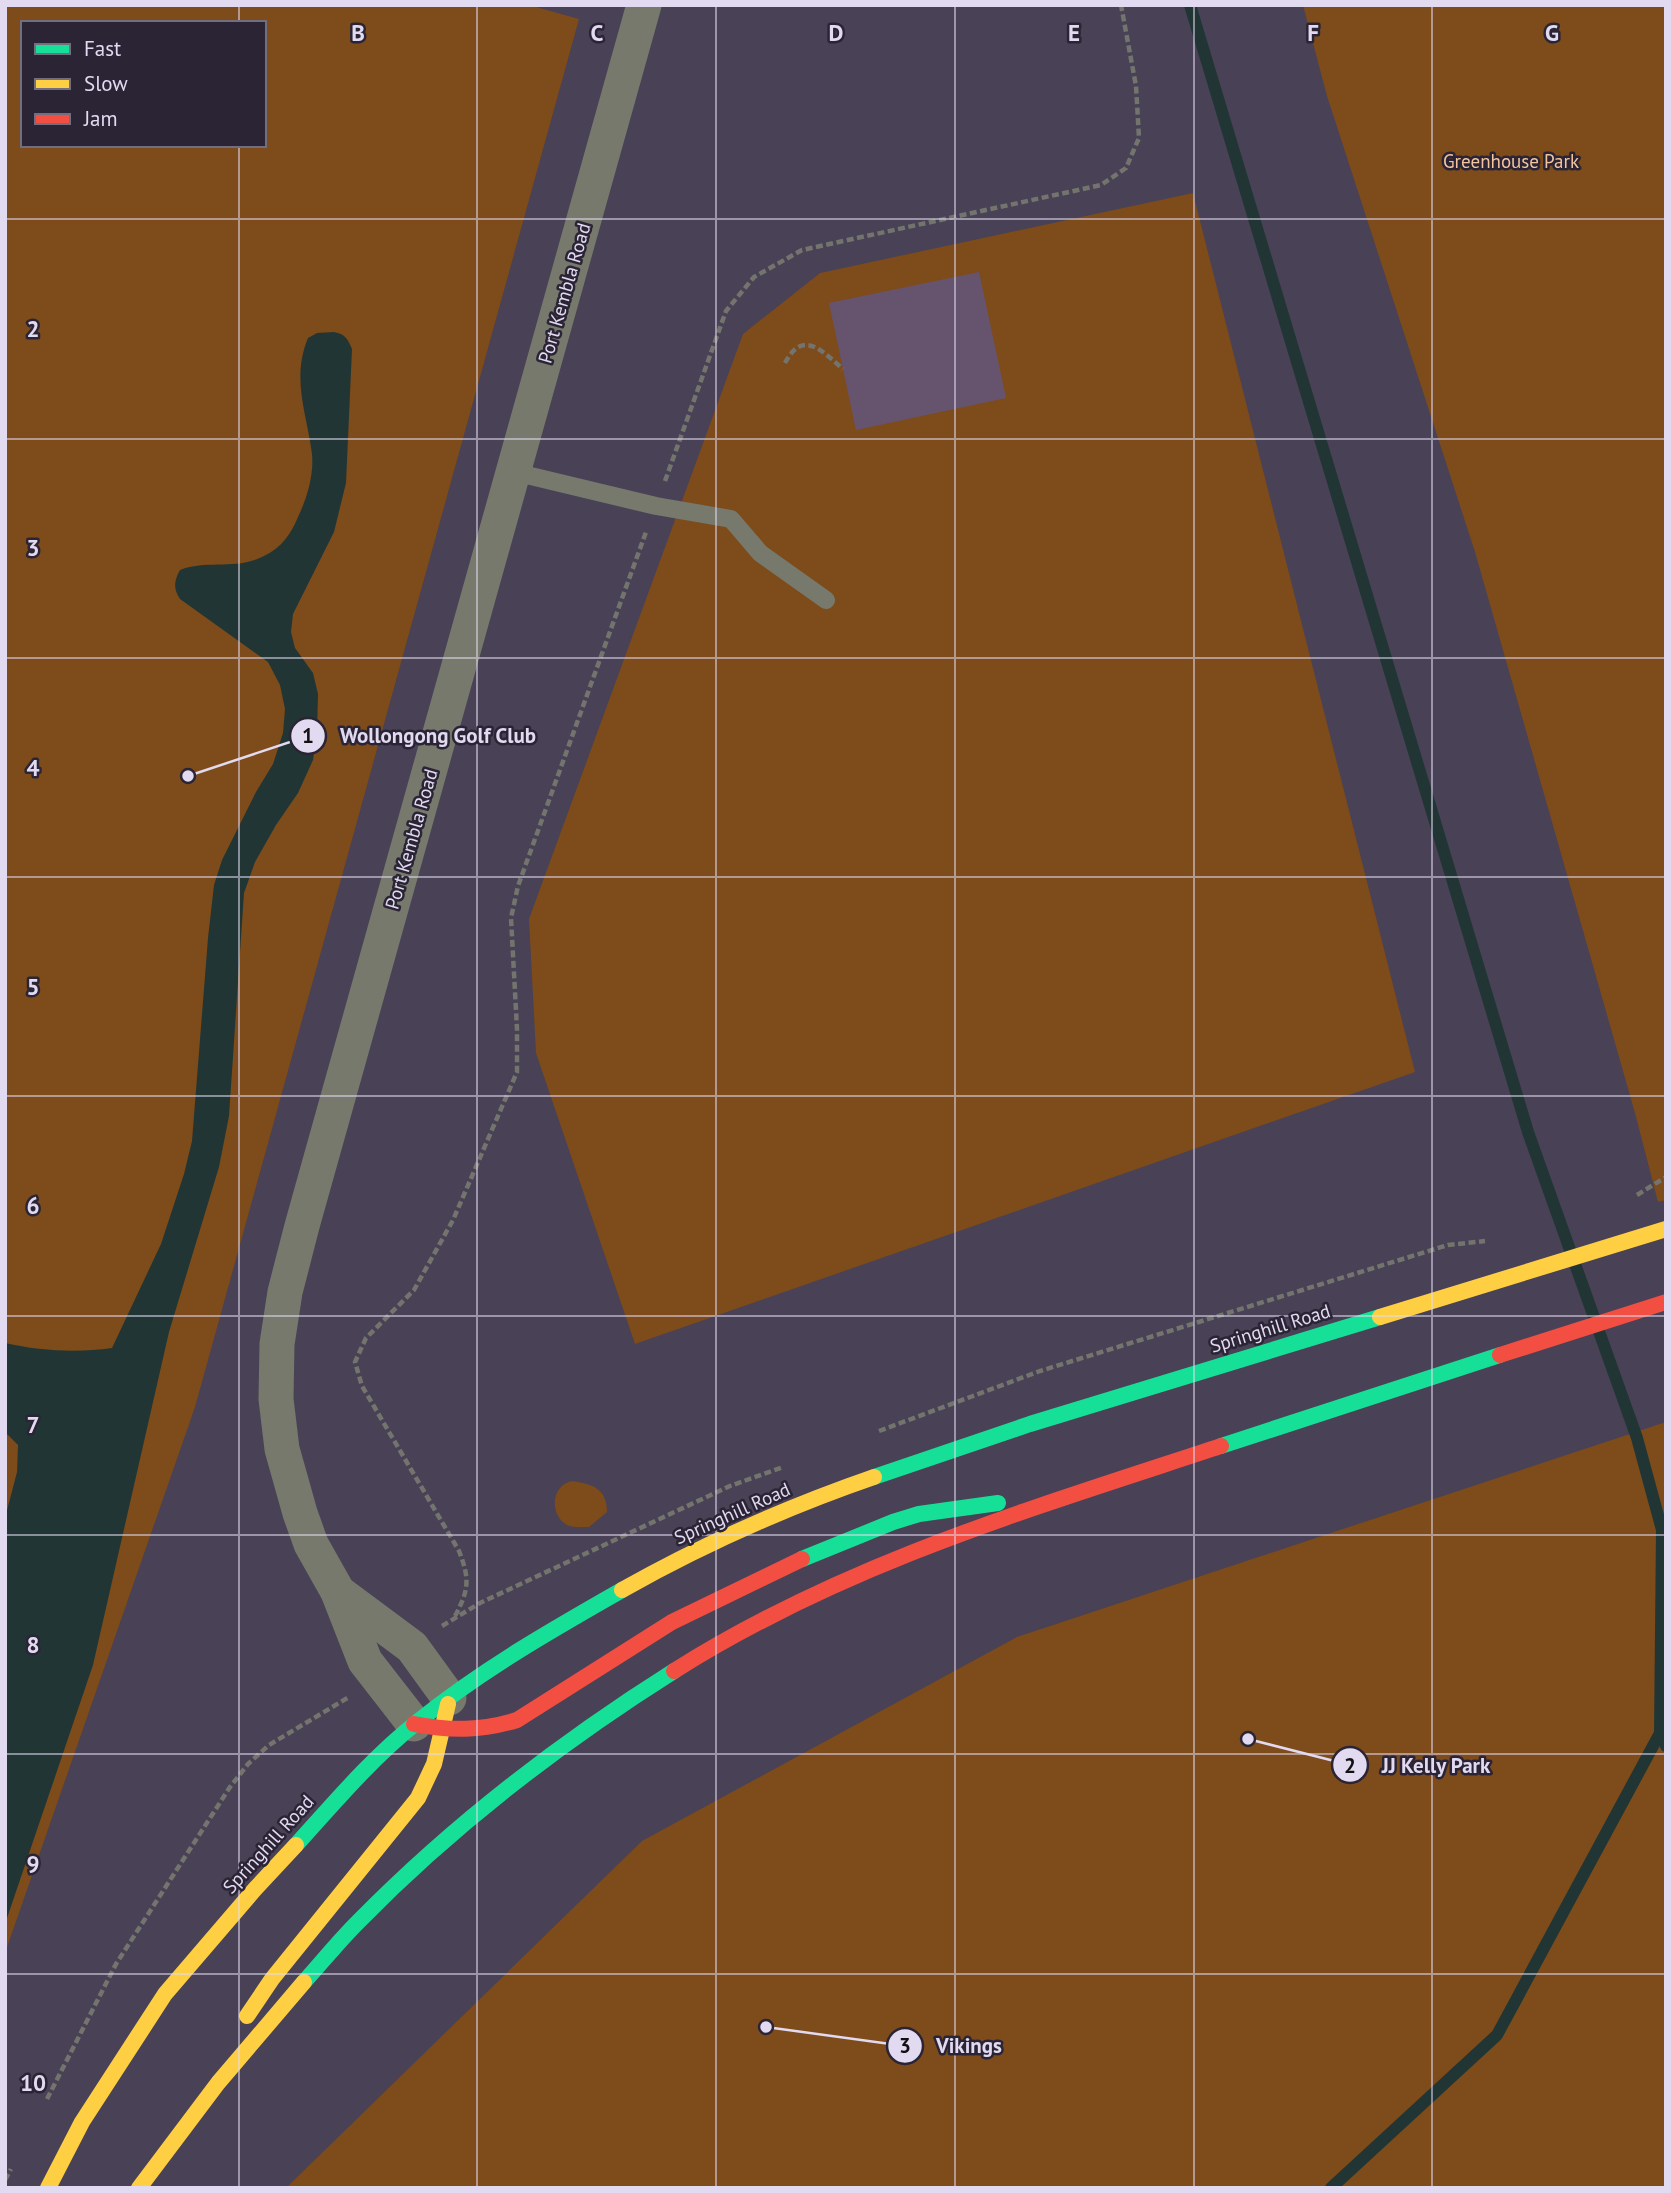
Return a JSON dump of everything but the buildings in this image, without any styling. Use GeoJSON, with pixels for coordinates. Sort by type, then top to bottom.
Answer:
{"type":"FeatureCollection","features":[{"type":"Feature","properties":{"kind":"main road","name":"Springhill Road"},"geometry":{"type":"LineString","coordinates":[[48,2188],[82,2122],[165,1994],[255,1889],[363,1772],[436,1718],[523,1646],[665,1566],[831,1492],[1030,1424],[1666,1228]]}},
{"type":"Feature","properties":{"kind":"main road"},"geometry":{"type":"LineString","coordinates":[[139,2188],[219,2080],[356,1924],[515,1783],[668,1674],[814,1594],[936,1541],[1056,1499],[1666,1302]]}},
{"type":"Feature","properties":{"kind":"main road"},"geometry":{"type":"LineString","coordinates":[[219,2080],[249,2012],[272,1979],[418,1798],[435,1766],[436,1718],[471,1731],[517,1720],[636,1644],[711,1601],[785,1566],[893,1522],[948,1509],[1056,1499]]}},
{"type":"Feature","properties":{"kind":"street","name":"Port Kembla Road"},"geometry":{"type":"LineString","coordinates":[[436,1718],[365,1661],[338,1592],[312,1544],[300,1513],[282,1449],[276,1399],[276,1344],[285,1292],[302,1226],[644,5]]}},
{"type":"Feature","properties":{"kind":"street","name":"Port Kembla Road"},"geometry":{"type":"LineString","coordinates":[[338,1592],[412,1647],[436,1718]]}},
{"type":"Feature","properties":{"kind":"lane"},"geometry":{"type":"LineString","coordinates":[[514,472],[656,506],[731,519],[760,553],[826,600]]}},
{"type":"Feature","properties":{"kind":"path"},"geometry":{"type":"LineString","coordinates":[[454,1617],[467,1589],[466,1570],[459,1551],[362,1386],[355,1362],[366,1338],[414,1290],[453,1220],[517,1072],[511,918],[518,886],[726,311],[754,277],[802,250],[1101,185],[1126,169],[1139,138],[1136,86],[1121,5]]}},
{"type":"Feature","properties":{"kind":"path"},"geometry":{"type":"LineString","coordinates":[[785,363],[795,349],[808,345],[820,348],[843,369]]}},
{"type":"Feature","properties":{"kind":"path"},"geometry":{"type":"LineString","coordinates":[[1636,1195],[1666,1177]]}},
{"type":"Feature","properties":{"kind":"green space"},"geometry":{"type":"Polygon","coordinates":[[[5,5],[529,5],[579,19],[195,1407],[5,1953],[5,5]]]}},
{"type":"Feature","properties":{"kind":"green space","name":"Greenhouse Park"},"geometry":{"type":"Polygon","coordinates":[[[1303,5],[1666,5],[1666,1200],[1658,1202],[1475,552],[1327,96],[1303,5]]]}},
{"type":"Feature","properties":{"kind":"green space"},"geometry":{"type":"Polygon","coordinates":[[[1193,193],[1415,1072],[635,1344],[536,1053],[529,919],[743,334],[820,273],[1193,193]]]}},
{"type":"Feature","properties":{"kind":"green space"},"geometry":{"type":"Polygon","coordinates":[[[1666,1422],[1666,2188],[286,2188],[642,1841],[1017,1637],[1666,1422]]]}},
{"type":"Feature","properties":{"kind":"green space"},"geometry":{"type":"Polygon","coordinates":[[[572,1481],[592,1486],[604,1497],[607,1512],[589,1527],[569,1526],[557,1514],[556,1494],[560,1488],[572,1481]]]}},
{"type":"Feature","properties":{"kind":"shaded area"},"geometry":{"type":"Polygon","coordinates":[[[334,332],[346,337],[352,349],[346,483],[334,532],[293,614],[291,632],[295,648],[313,673],[318,694],[317,735],[313,760],[298,793],[255,862],[244,893],[229,1116],[219,1167],[169,1332],[93,1665],[5,1924],[5,1518],[17,1472],[18,1445],[5,1432],[5,1343],[58,1350],[112,1348],[161,1244],[184,1174],[192,1141],[214,885],[222,860],[273,764],[283,733],[285,709],[280,685],[268,662],[180,599],[175,588],[176,581],[180,570],[190,567],[243,563],[264,556],[276,549],[289,535],[304,502],[312,470],[312,454],[300,382],[303,353],[308,338],[317,333],[334,332]]]}},
{"type":"Feature","properties":{"kind":"waterway"},"geometry":{"type":"LineString","coordinates":[[1190,5],[1528,1132],[1637,1438],[1662,1530],[1660,1733],[1666,1746]]}},
{"type":"Feature","properties":{"kind":"waterway"},"geometry":{"type":"LineString","coordinates":[[1331,2188],[1497,2035],[1660,1733]]}},
{"type":"Feature","properties":{"kind":"traffic: fast"},"geometry":{"type":"LineString","coordinates":[[874,1477],[1030,1424],[1380,1317]]}},
{"type":"Feature","properties":{"kind":"traffic: fast"},"geometry":{"type":"LineString","coordinates":[[1221,1446],[1500,1355]]}},
{"type":"Feature","properties":{"kind":"traffic: fast"},"geometry":{"type":"LineString","coordinates":[[802,1559],[919,1514],[998,1503]]}},
{"type":"Feature","properties":{"kind":"traffic: fast"},"geometry":{"type":"LineString","coordinates":[[296,1845],[369,1766],[440,1704],[542,1636],[622,1590]]}},
{"type":"Feature","properties":{"kind":"traffic: fast"},"geometry":{"type":"LineString","coordinates":[[304,1982],[351,1929],[469,1819],[590,1727],[674,1671]]}},
{"type":"Feature","properties":{"kind":"traffic: slow"},"geometry":{"type":"LineString","coordinates":[[1380,1317],[1666,1229]]}},
{"type":"Feature","properties":{"kind":"traffic: slow"},"geometry":{"type":"LineString","coordinates":[[622,1590],[745,1528],[874,1477]]}},
{"type":"Feature","properties":{"kind":"traffic: slow"},"geometry":{"type":"LineString","coordinates":[[247,2016],[272,1979],[418,1798],[434,1764],[448,1704]]}},
{"type":"Feature","properties":{"kind":"traffic: slow"},"geometry":{"type":"LineString","coordinates":[[48,2188],[82,2122],[165,1994],[296,1845]]}},
{"type":"Feature","properties":{"kind":"traffic: slow"},"geometry":{"type":"LineString","coordinates":[[139,2188],[218,2083],[304,1982]]}},
{"type":"Feature","properties":{"kind":"traffic: jam"},"geometry":{"type":"LineString","coordinates":[[1500,1355],[1666,1302]]}},
{"type":"Feature","properties":{"kind":"traffic: jam"},"geometry":{"type":"LineString","coordinates":[[674,1671],[738,1633],[804,1599],[872,1569],[1010,1516],[1221,1446]]}},
{"type":"Feature","properties":{"kind":"traffic: jam"},"geometry":{"type":"LineString","coordinates":[[414,1724],[466,1729],[517,1720],[672,1622],[802,1559]]}},
{"type":"Feature","properties":{"kind":"place","name":"Wollongong Golf Club"},"geometry":{"type":"Point","coordinates":[188,776]}},
{"type":"Feature","properties":{"kind":"place","name":"JJ Kelly Park"},"geometry":{"type":"Point","coordinates":[1248,1739]}},
{"type":"Feature","properties":{"kind":"place","name":"Vikings"},"geometry":{"type":"Point","coordinates":[766,2027]}}]}
